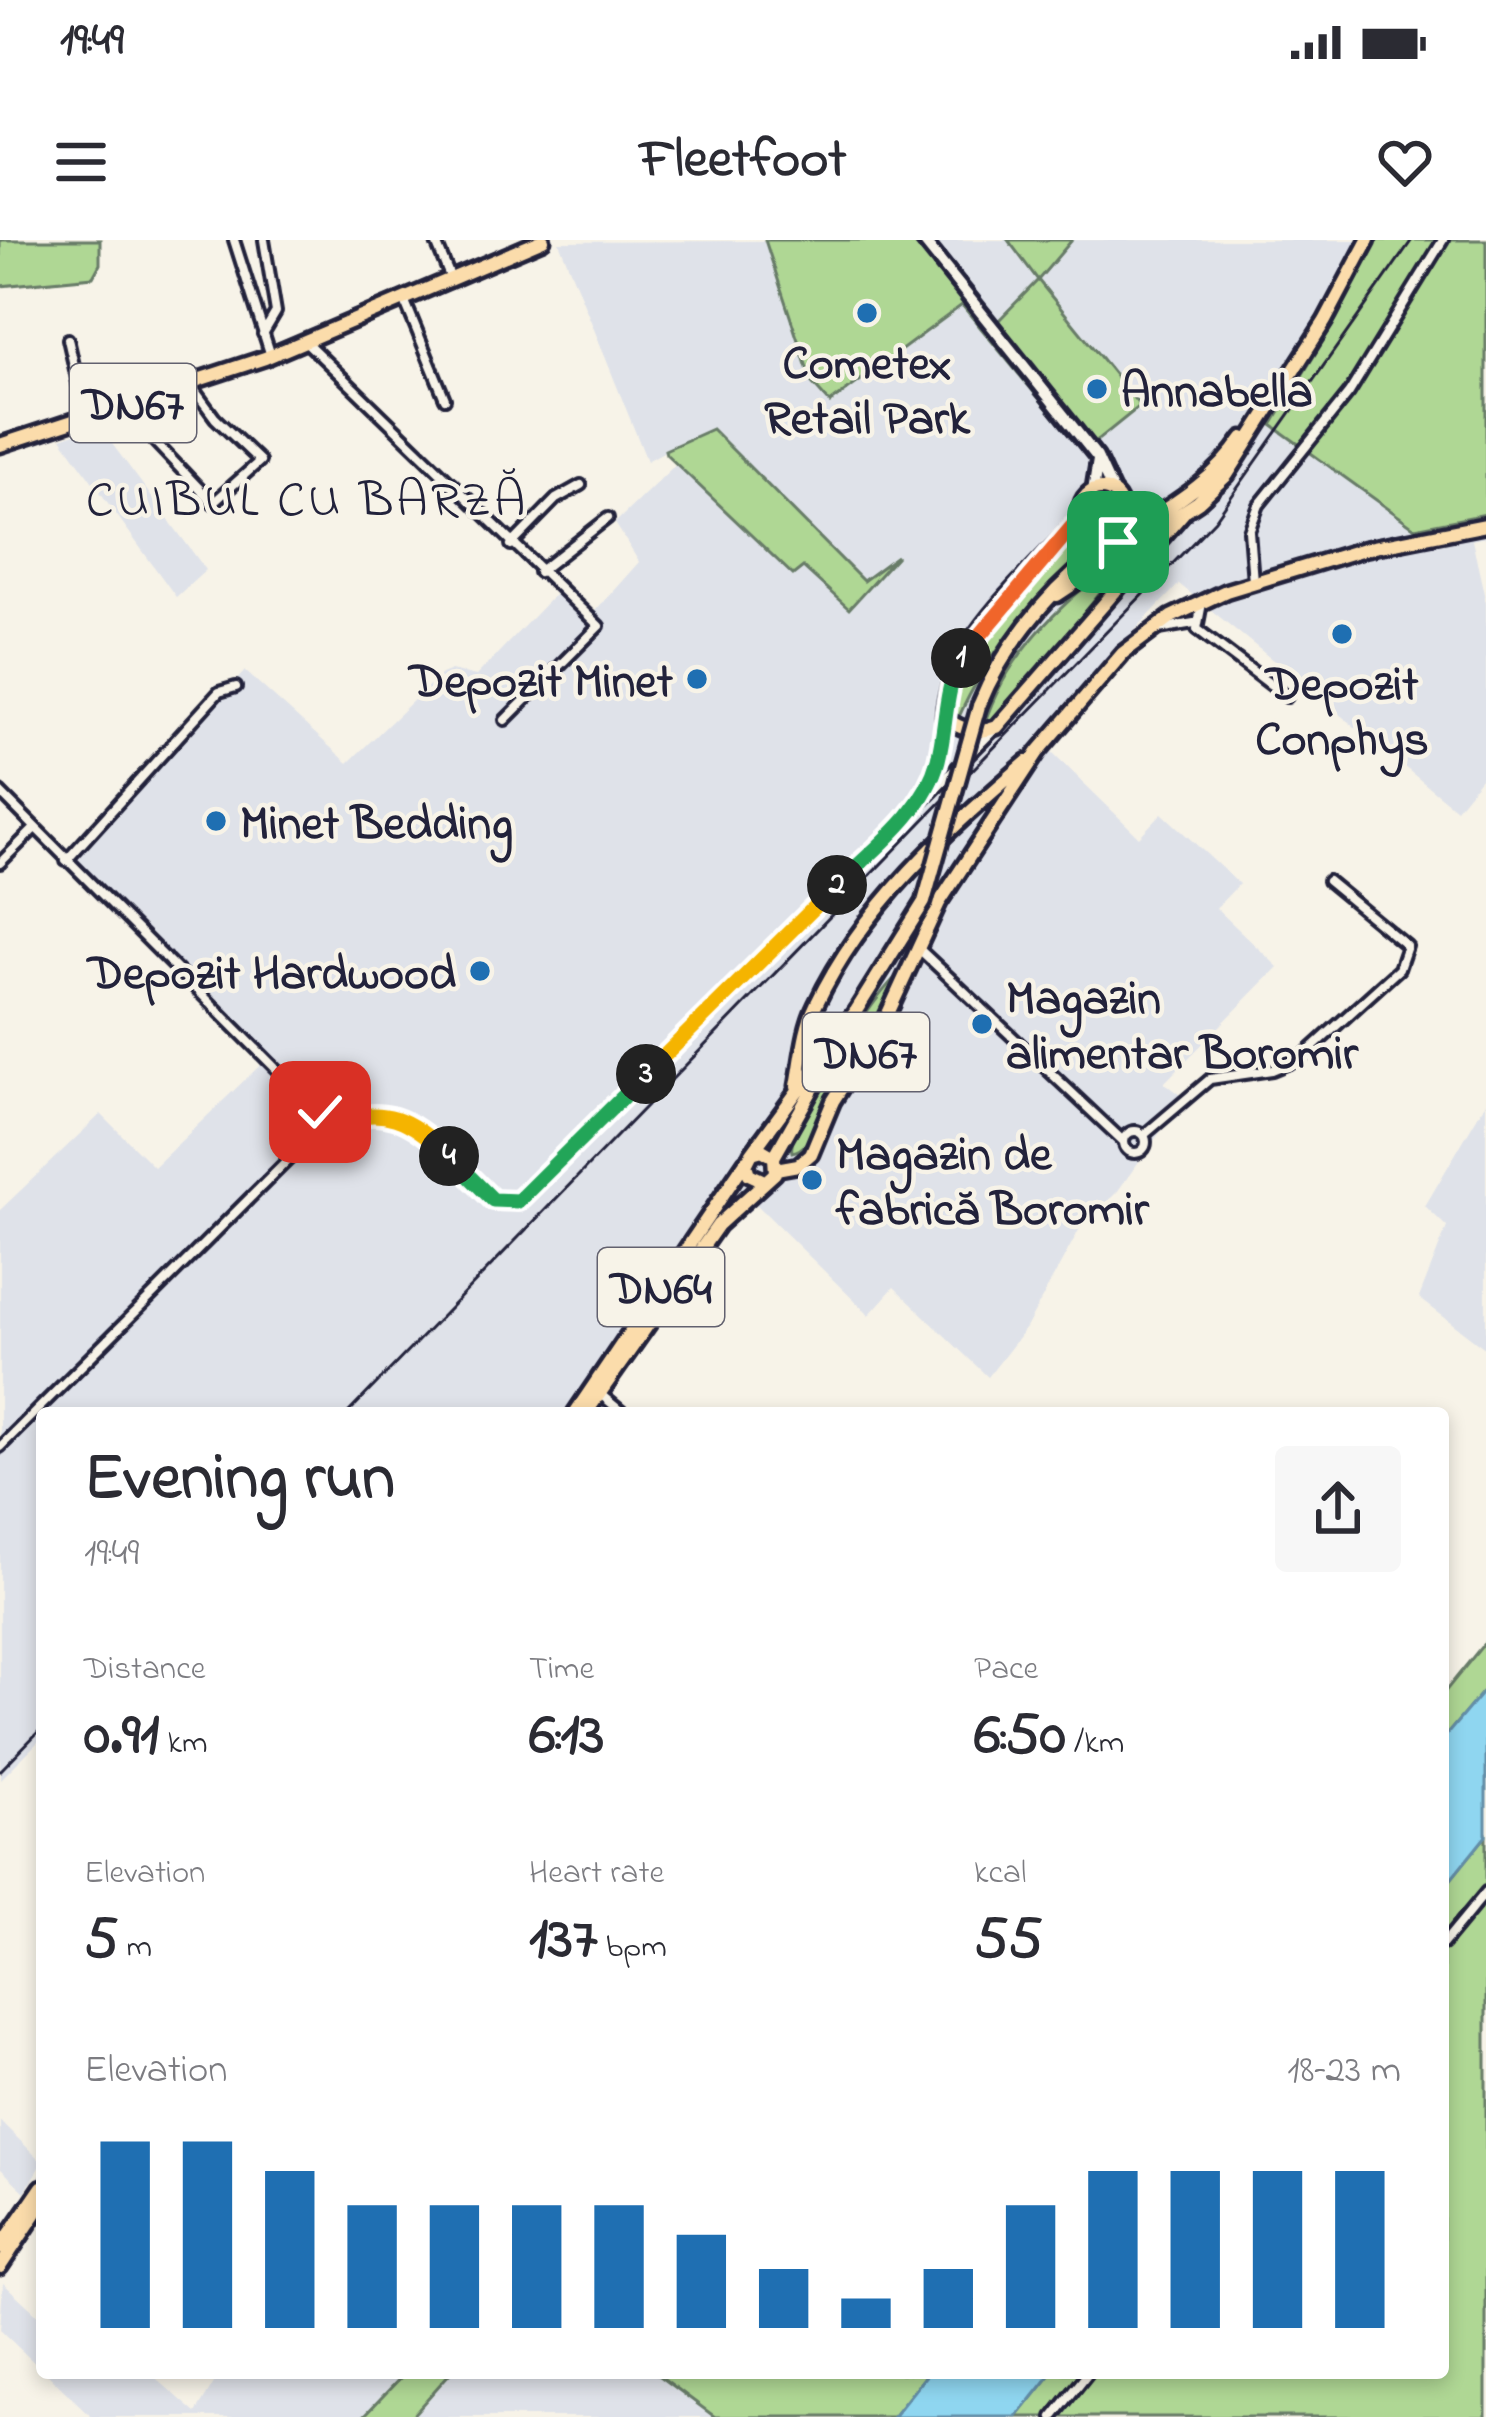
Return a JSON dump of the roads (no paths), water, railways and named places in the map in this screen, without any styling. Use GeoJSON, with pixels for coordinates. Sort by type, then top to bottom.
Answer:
{"type":"FeatureCollection","features":[{"type":"Feature","properties":{"kind":"main road","name":"DN67"},"geometry":{"type":"LineString","coordinates":[[0,445],[268,357],[543,240]]}},
{"type":"Feature","properties":{"kind":"main road","name":"DN64"},"geometry":{"type":"LineString","coordinates":[[1098,561],[1185,512],[1227,475],[1325,320],[1368,240]]}},
{"type":"Feature","properties":{"kind":"main road","name":"DN64"},"geometry":{"type":"LineString","coordinates":[[590,1407],[718,1225],[776,1163],[856,1011],[924,902],[979,706],[1007,651],[1057,595],[1208,480],[1256,427]]}},
{"type":"Feature","properties":{"kind":"main road"},"geometry":{"type":"LineString","coordinates":[[1162,514],[1139,514],[1093,491],[1082,504],[1082,515],[970,645],[953,673],[944,717],[975,731],[997,727],[1185,512]]}},
{"type":"Feature","properties":{"kind":"main road"},"geometry":{"type":"LineString","coordinates":[[1095,528],[1114,525],[1117,500]]}},
{"type":"Feature","properties":{"kind":"main road"},"geometry":{"type":"LineString","coordinates":[[1082,515],[1095,528],[1098,561],[1115,569],[1121,583]]}},
{"type":"Feature","properties":{"kind":"main road","name":"DN67"},"geometry":{"type":"LineString","coordinates":[[776,1163],[793,1168],[811,1154],[833,1101],[886,1018],[917,947],[972,854],[1038,752],[1109,667],[1152,630],[1202,601],[1253,581],[1364,549],[1486,525]]}},
{"type":"Feature","properties":{"kind":"main road","name":"DN67"},"geometry":{"type":"LineString","coordinates":[[750,1157],[797,1086],[819,999],[892,888],[951,827],[1038,752]]}},
{"type":"Feature","properties":{"kind":"main road"},"geometry":{"type":"LineString","coordinates":[[951,827],[969,833],[972,854]]}},
{"type":"Feature","properties":{"kind":"main road","name":"DN64"},"geometry":{"type":"LineString","coordinates":[[797,1086],[856,1011]]}},
{"type":"Feature","properties":{"kind":"main road"},"geometry":{"type":"LineString","coordinates":[[762,1180],[749,1174],[750,1157],[762,1150],[776,1163]]}},
{"type":"Feature","properties":{"kind":"main road","name":"DN64"},"geometry":{"type":"LineString","coordinates":[[579,1407],[750,1157]]}},
{"type":"Feature","properties":{"kind":"main road"},"geometry":{"type":"LineString","coordinates":[[0,2248],[36,2196]]}},
{"type":"Feature","properties":{"kind":"main road"},"geometry":{"type":"LineString","coordinates":[[0,2267],[36,2213]]}},
{"type":"Feature","properties":{"kind":"street"},"geometry":{"type":"LineString","coordinates":[[234,240],[268,357]]}},
{"type":"Feature","properties":{"kind":"street"},"geometry":{"type":"LineString","coordinates":[[262,334],[276,312],[264,240]]}},
{"type":"Feature","properties":{"kind":"street"},"geometry":{"type":"LineString","coordinates":[[435,240],[451,279]]}},
{"type":"Feature","properties":{"kind":"street"},"geometry":{"type":"LineString","coordinates":[[923,240],[1097,457],[1117,500]]}},
{"type":"Feature","properties":{"kind":"street"},"geometry":{"type":"LineString","coordinates":[[1253,581],[1249,531],[1258,505],[1374,356],[1443,240]]}},
{"type":"Feature","properties":{"kind":"street"},"geometry":{"type":"LineString","coordinates":[[404,298],[445,399]]}},
{"type":"Feature","properties":{"kind":"street"},"geometry":{"type":"LineString","coordinates":[[68,339],[86,418]]}},
{"type":"Feature","properties":{"kind":"street"},"geometry":{"type":"LineString","coordinates":[[304,341],[599,626],[505,720]]}},
{"type":"Feature","properties":{"kind":"street"},"geometry":{"type":"LineString","coordinates":[[129,404],[138,424],[213,503],[260,461],[190,384]]}},
{"type":"Feature","properties":{"kind":"street"},"geometry":{"type":"LineString","coordinates":[[1093,491],[1097,457]]}},
{"type":"Feature","properties":{"kind":"street"},"geometry":{"type":"LineString","coordinates":[[511,545],[556,499],[581,485]]}},
{"type":"Feature","properties":{"kind":"street"},"geometry":{"type":"LineString","coordinates":[[538,572],[608,518]]}},
{"type":"Feature","properties":{"kind":"street"},"geometry":{"type":"LineString","coordinates":[[1194,623],[1202,601]]}},
{"type":"Feature","properties":{"kind":"street"},"geometry":{"type":"LineString","coordinates":[[1152,630],[1194,623],[1288,697]]}},
{"type":"Feature","properties":{"kind":"street"},"geometry":{"type":"LineString","coordinates":[[66,861],[219,692],[236,687]]}},
{"type":"Feature","properties":{"kind":"street"},"geometry":{"type":"LineString","coordinates":[[919,805],[936,767],[944,717]]}},
{"type":"Feature","properties":{"kind":"street"},"geometry":{"type":"LineString","coordinates":[[40,1407],[301,1147],[331,1124],[367,1114],[404,1117],[493,1200],[518,1201],[997,727]]}},
{"type":"Feature","properties":{"kind":"street"},"geometry":{"type":"LineString","coordinates":[[0,792],[331,1124]]}},
{"type":"Feature","properties":{"kind":"street"},"geometry":{"type":"LineString","coordinates":[[0,863],[34,829]]}},
{"type":"Feature","properties":{"kind":"street"},"geometry":{"type":"LineString","coordinates":[[1144,1135],[1210,1079],[1272,1070],[1301,1058],[1399,969],[1407,946],[1328,881]]}},
{"type":"Feature","properties":{"kind":"street"},"geometry":{"type":"LineString","coordinates":[[917,947],[1124,1141],[1126,1149],[1137,1153],[1146,1144],[1144,1135]]}},
{"type":"Feature","properties":{"kind":"street"},"geometry":{"type":"LineString","coordinates":[[1124,1141],[1133,1130],[1144,1135]]}},
{"type":"Feature","properties":{"kind":"street"},"geometry":{"type":"LineString","coordinates":[[599,1393],[616,1407]]}},
{"type":"Feature","properties":{"kind":"street"},"geometry":{"type":"LineString","coordinates":[[0,1447],[36,1411]]}},
{"type":"Feature","properties":{"kind":"street"},"geometry":{"type":"LineString","coordinates":[[1449,1937],[1486,1892]]}},
{"type":"Feature","properties":{"kind":"street"},"geometry":{"type":"LineString","coordinates":[[1053,2417],[1083,2379]]}},
{"type":"Feature","properties":{"kind":"water"},"geometry":{"type":"Polygon","coordinates":[[[1486,1688],[1486,1836],[1449,1882],[1449,1732],[1486,1688]]]}},
{"type":"Feature","properties":{"kind":"water"},"geometry":{"type":"Polygon","coordinates":[[[923,2379],[1047,2379],[1017,2417],[893,2417],[923,2379]]]}},
{"type":"Feature","properties":{"kind":"railway"},"geometry":{"type":"LineString","coordinates":[[354,1407],[1215,520],[1412,240]]}},
{"type":"Feature","properties":{"kind":"railway"},"geometry":{"type":"LineString","coordinates":[[0,1771],[36,1734]]}},
{"type":"Feature","properties":{"kind":"place","name":"Cometex Retail Park"},"geometry":{"type":"Point","coordinates":[867,313]}},
{"type":"Feature","properties":{"kind":"place","name":"Annabella"},"geometry":{"type":"Point","coordinates":[1097,389]}},
{"type":"Feature","properties":{"kind":"place","name":"Depozit Conphys"},"geometry":{"type":"Point","coordinates":[1342,634]}},
{"type":"Feature","properties":{"kind":"place","name":"Depozit Minet"},"geometry":{"type":"Point","coordinates":[697,679]}},
{"type":"Feature","properties":{"kind":"place","name":"Minet Bedding"},"geometry":{"type":"Point","coordinates":[216,821]}},
{"type":"Feature","properties":{"kind":"place","name":"Depozit Hardwood"},"geometry":{"type":"Point","coordinates":[480,971]}},
{"type":"Feature","properties":{"kind":"place","name":"Magazin alimentar Boromir"},"geometry":{"type":"Point","coordinates":[982,1024]}},
{"type":"Feature","properties":{"kind":"place","name":"Magazin de fabrică Boromir"},"geometry":{"type":"Point","coordinates":[812,1180]}},
{"type":"Feature","properties":{"kind":"district","name":"CUIBUL CU BARZĂ"},"geometry":{"type":"Point","coordinates":[307,497]}}]}
